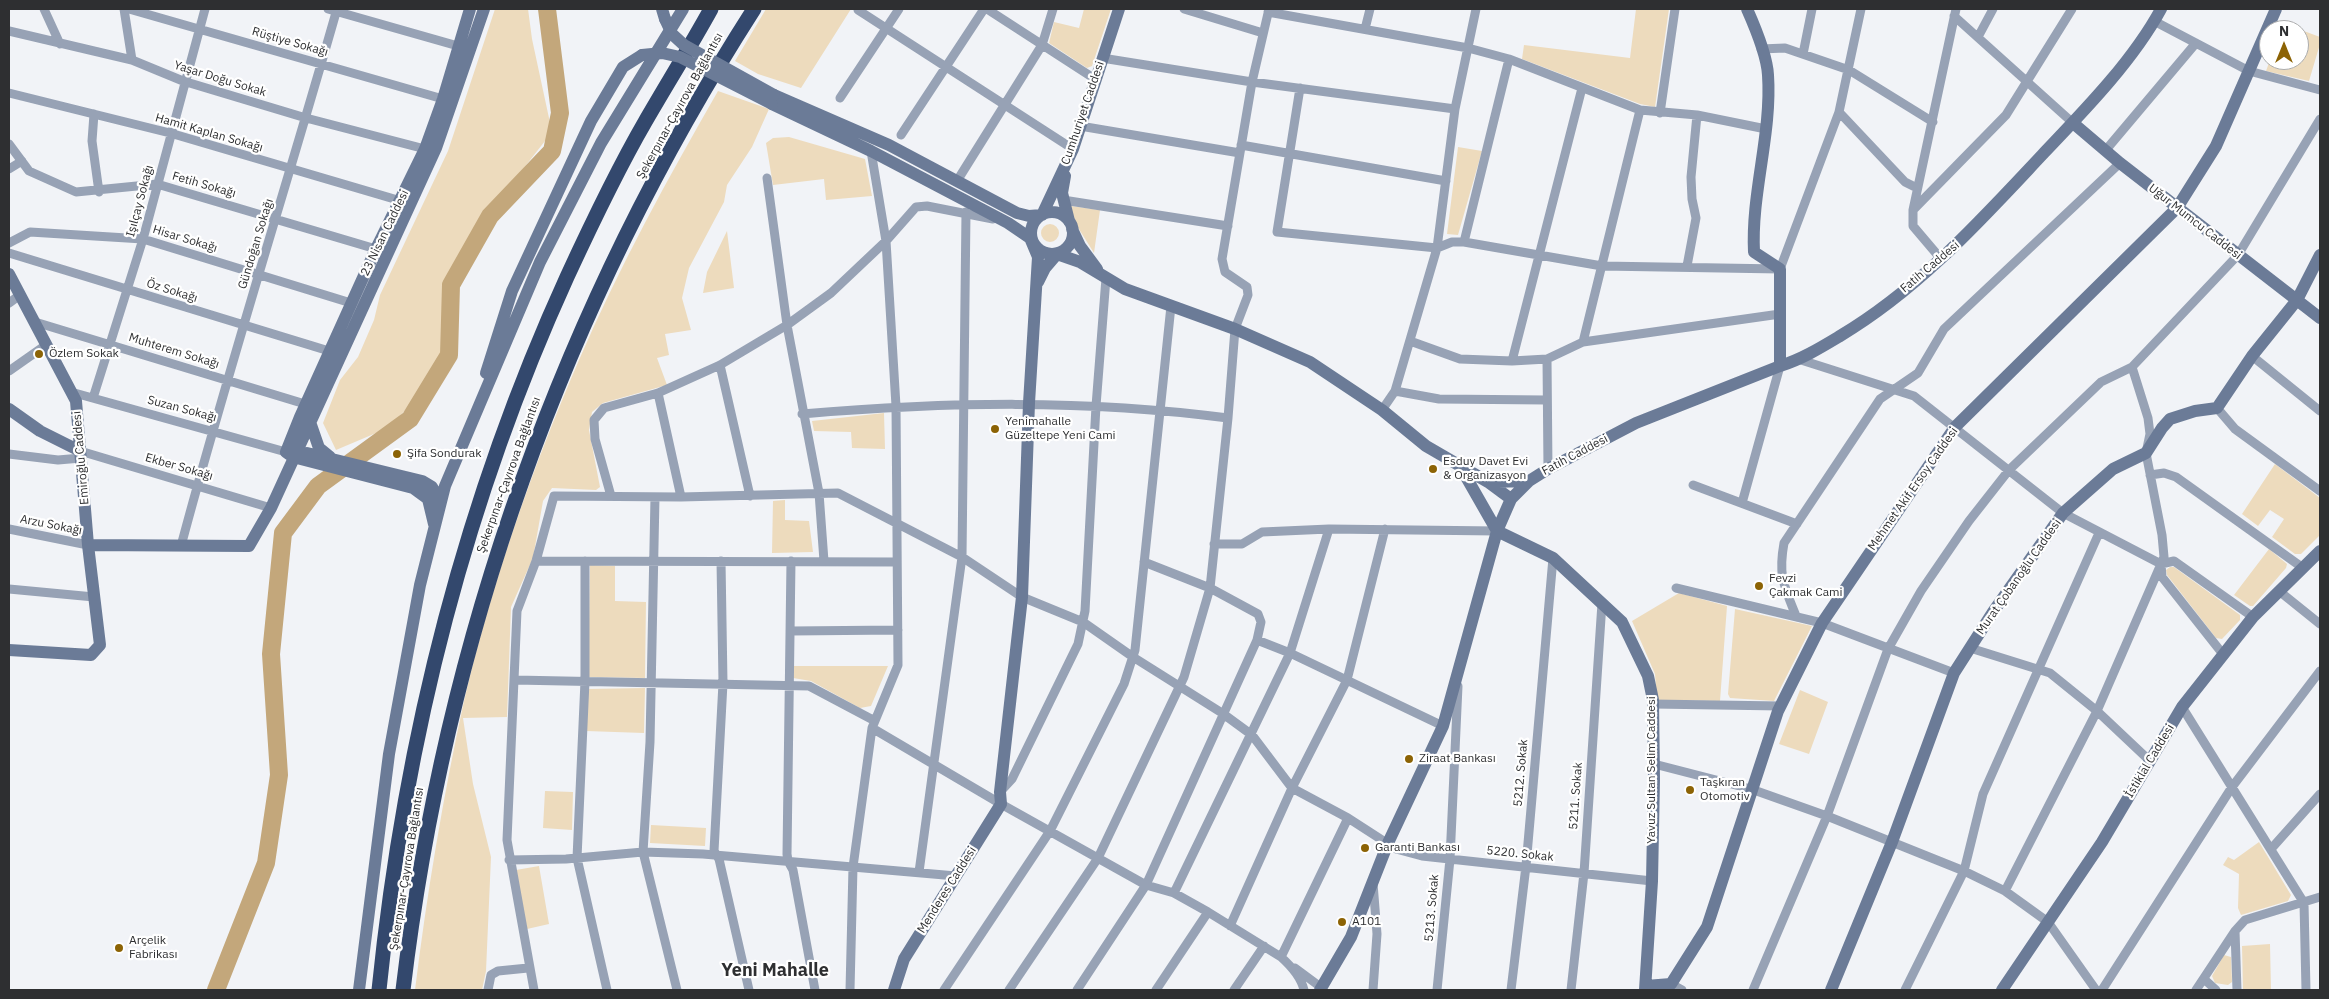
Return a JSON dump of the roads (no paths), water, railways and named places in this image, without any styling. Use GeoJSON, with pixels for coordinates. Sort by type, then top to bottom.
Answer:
{"type":"FeatureCollection","features":[{"type":"Feature","properties":{"kind":"highway","name":"Şekerpınar-Çayırova Bağlantısı"},"geometry":{"type":"LineString","coordinates":[[379,990],[392,881],[422,716],[448,610],[484,492],[523,384],[568,276],[644,124],[711,9]]}},
{"type":"Feature","properties":{"kind":"highway","name":"Şekerpınar-Çayırova Bağlantısı"},"geometry":{"type":"LineString","coordinates":[[403,990],[423,850],[448,726],[478,614],[507,522],[556,390],[610,268],[681,132],[754,9]]}},
{"type":"Feature","properties":{"kind":"street"},"geometry":{"type":"LineString","coordinates":[[44,9],[60,44]]}},
{"type":"Feature","properties":{"kind":"street"},"geometry":{"type":"LineString","coordinates":[[124,9],[132,60]]}},
{"type":"Feature","properties":{"kind":"street","name":"Rüştiye Sokağı"},"geometry":{"type":"LineString","coordinates":[[129,9],[443,99]]}},
{"type":"Feature","properties":{"kind":"street","name":"Işılçay Sokağı"},"geometry":{"type":"LineString","coordinates":[[93,398],[143,239],[183,81],[204,9]]}},
{"type":"Feature","properties":{"kind":"street","name":"23 Nisan Caddesi"},"geometry":{"type":"LineString","coordinates":[[88,545],[249,546],[271,508],[292,453],[305,404],[376,249],[425,149],[443,99],[470,9]]}},
{"type":"Feature","properties":{"kind":"street","name":"23 Nisan Caddesi"},"geometry":{"type":"LineString","coordinates":[[292,453],[310,422],[436,148],[484,9]]}},
{"type":"Feature","properties":{"kind":"street"},"geometry":{"type":"LineString","coordinates":[[359,990],[389,754],[420,585],[452,466],[540,262],[600,143],[682,9]]}},
{"type":"Feature","properties":{"kind":"street"},"geometry":{"type":"LineString","coordinates":[[840,98],[898,9]]}},
{"type":"Feature","properties":{"kind":"street"},"geometry":{"type":"LineString","coordinates":[[901,135],[986,9],[1095,79]]}},
{"type":"Feature","properties":{"kind":"street"},"geometry":{"type":"LineString","coordinates":[[956,181],[1042,45],[1052,9]]}},
{"type":"Feature","properties":{"kind":"street","name":"Cumhuriyet Caddesi"},"geometry":{"type":"LineString","coordinates":[[1042,215],[1072,150],[1120,9]]}},
{"type":"Feature","properties":{"kind":"street"},"geometry":{"type":"LineString","coordinates":[[1184,9],[1264,33]]}},
{"type":"Feature","properties":{"kind":"street"},"geometry":{"type":"LineString","coordinates":[[1365,29],[1370,9]]}},
{"type":"Feature","properties":{"kind":"street"},"geometry":{"type":"LineString","coordinates":[[1382,410],[1395,391],[1438,248],[1455,109],[1476,9]]}},
{"type":"Feature","properties":{"kind":"street"},"geometry":{"type":"LineString","coordinates":[[1660,113],[1675,9]]}},
{"type":"Feature","properties":{"kind":"street"},"geometry":{"type":"LineString","coordinates":[[1748,9],[1768,74],[1766,129],[1753,224],[1754,252],[1780,269]]}},
{"type":"Feature","properties":{"kind":"street"},"geometry":{"type":"LineString","coordinates":[[1803,54],[1812,9]]}},
{"type":"Feature","properties":{"kind":"street"},"geometry":{"type":"LineString","coordinates":[[1742,503],[1780,366],[1780,269],[1839,112],[1861,9]]}},
{"type":"Feature","properties":{"kind":"street"},"geometry":{"type":"LineString","coordinates":[[1978,38],[1993,9]]}},
{"type":"Feature","properties":{"kind":"street"},"geometry":{"type":"LineString","coordinates":[[1913,210],[2006,115],[2072,9]]}},
{"type":"Feature","properties":{"kind":"street","name":"Fatih Caddesi"},"geometry":{"type":"LineString","coordinates":[[1321,989],[1351,937],[1388,843],[1443,726],[1458,678],[1497,531],[1509,503],[1529,481],[1548,469],[1636,423],[1780,366],[1801,360],[1868,319],[1961,242],[2073,123],[2140,43],[2161,9]]}},
{"type":"Feature","properties":{"kind":"street","name":"Mehmet Akif Ersoy Caddesi"},"geometry":{"type":"LineString","coordinates":[[1646,988],[1676,987],[1706,927],[1751,789],[1781,706],[1822,623],[1955,427],[2177,208],[2216,146],[2276,9]]}},
{"type":"Feature","properties":{"kind":"street"},"geometry":{"type":"LineString","coordinates":[[334,10],[458,46]]}},
{"type":"Feature","properties":{"kind":"street","name":"Gündoğan Sokağı"},"geometry":{"type":"LineString","coordinates":[[181,546],[212,430],[306,118],[334,10]]}},
{"type":"Feature","properties":{"kind":"street"},"geometry":{"type":"LineString","coordinates":[[858,10],[1072,150],[1063,185],[1063,200],[1070,224],[1088,259],[1106,278],[1083,622],[1078,644],[1012,780],[1001,798]]}},
{"type":"Feature","properties":{"kind":"street"},"geometry":{"type":"LineString","coordinates":[[1009,990],[1098,858],[1179,685],[1210,588],[1228,418],[1234,329],[1248,295],[1247,287],[1225,272],[1222,259],[1252,82],[1269,11],[1468,48],[1510,59],[1640,110],[1697,115],[1766,129]]}},
{"type":"Feature","properties":{"kind":"street"},"geometry":{"type":"LineString","coordinates":[[1955,12],[1978,38],[2073,123]]}},
{"type":"Feature","properties":{"kind":"street"},"geometry":{"type":"LineString","coordinates":[[1941,260],[1913,226],[1913,210],[1955,12]]}},
{"type":"Feature","properties":{"kind":"street"},"geometry":{"type":"LineString","coordinates":[[664,14],[672,34],[684,45],[773,99],[1008,223],[1026,234],[1034,245],[1044,253],[1057,254],[1080,262],[1124,290],[1234,329],[1310,362],[1382,410],[1426,446],[1488,482],[1509,503]]}},
{"type":"Feature","properties":{"kind":"street"},"geometry":{"type":"LineString","coordinates":[[2154,21],[2250,71],[2320,90]]}},
{"type":"Feature","properties":{"kind":"street","name":"Yaşar Doğu Sokak"},"geometry":{"type":"LineString","coordinates":[[9,31],[132,60],[183,81],[306,118],[425,149]]}},
{"type":"Feature","properties":{"kind":"street"},"geometry":{"type":"LineString","coordinates":[[2105,151],[2196,43]]}},
{"type":"Feature","properties":{"kind":"street"},"geometry":{"type":"LineString","coordinates":[[1761,49],[1785,48],[1849,70],[1933,122]]}},
{"type":"Feature","properties":{"kind":"street"},"geometry":{"type":"LineString","coordinates":[[476,414],[491,353],[512,291],[538,233],[591,121],[616,76],[623,67],[642,56],[662,53],[680,57],[773,99],[889,144],[1017,213],[1029,216],[1058,213],[1070,224],[1070,243],[1057,254],[1046,268],[1036,287]]}},
{"type":"Feature","properties":{"kind":"street"},"geometry":{"type":"LineString","coordinates":[[1102,58],[1252,82],[1455,109]]}},
{"type":"Feature","properties":{"kind":"street"},"geometry":{"type":"LineString","coordinates":[[1464,242],[1510,59]]}},
{"type":"Feature","properties":{"kind":"street"},"geometry":{"type":"LineString","coordinates":[[1300,88],[1277,232],[1438,248],[1452,242],[1464,242],[1538,257],[1602,266],[1780,269]]}},
{"type":"Feature","properties":{"kind":"street"},"geometry":{"type":"LineString","coordinates":[[1512,361],[1582,88]]}},
{"type":"Feature","properties":{"kind":"street","name":"Hamit Kaplan Sokağı"},"geometry":{"type":"LineString","coordinates":[[9,93],[170,133],[401,201]]}},
{"type":"Feature","properties":{"kind":"street"},"geometry":{"type":"LineString","coordinates":[[1583,342],[1640,110]]}},
{"type":"Feature","properties":{"kind":"street"},"geometry":{"type":"LineString","coordinates":[[1839,112],[1905,182],[1917,188]]}},
{"type":"Feature","properties":{"kind":"street"},"geometry":{"type":"LineString","coordinates":[[94,114],[92,141],[99,192]]}},
{"type":"Feature","properties":{"kind":"street"},"geometry":{"type":"LineString","coordinates":[[1687,266],[1696,218],[1692,199],[1691,176],[1697,115]]}},
{"type":"Feature","properties":{"kind":"street"},"geometry":{"type":"LineString","coordinates":[[1753,990],[1827,816],[1888,649],[1921,591],[1969,521],[2009,470],[2100,382],[2132,367],[2238,254],[2320,119]]}},
{"type":"Feature","properties":{"kind":"street","name":"Uğur Mumcu Caddesi"},"geometry":{"type":"LineString","coordinates":[[2073,123],[2120,163],[2320,318]]}},
{"type":"Feature","properties":{"kind":"street"},"geometry":{"type":"LineString","coordinates":[[1080,126],[1241,149],[1290,153],[1446,181]]}},
{"type":"Feature","properties":{"kind":"street","name":"Fetih Sokağı"},"geometry":{"type":"LineString","coordinates":[[9,144],[29,171],[76,192],[99,192],[157,184],[376,249]]}},
{"type":"Feature","properties":{"kind":"street"},"geometry":{"type":"LineString","coordinates":[[850,990],[853,866],[873,724],[898,665],[896,406],[886,241],[872,151]]}},
{"type":"Feature","properties":{"kind":"street"},"geometry":{"type":"LineString","coordinates":[[9,169],[22,161]]}},
{"type":"Feature","properties":{"kind":"street"},"geometry":{"type":"LineString","coordinates":[[1796,616],[1781,578],[1780,562],[1784,543],[1880,399],[1896,390],[1918,373],[1944,329],[2120,163]]}},
{"type":"Feature","properties":{"kind":"street"},"geometry":{"type":"LineString","coordinates":[[767,178],[787,325],[802,414],[819,494],[824,561]]}},
{"type":"Feature","properties":{"kind":"street"},"geometry":{"type":"LineString","coordinates":[[1063,200],[1228,226]]}},
{"type":"Feature","properties":{"kind":"street"},"geometry":{"type":"LineString","coordinates":[[611,496],[595,439],[594,420],[604,408],[658,392],[720,365],[787,325],[831,293],[886,241],[916,207],[927,206],[966,212],[1008,223]]}},
{"type":"Feature","properties":{"kind":"street"},"geometry":{"type":"LineString","coordinates":[[919,872],[962,557],[962,404],[966,212]]}},
{"type":"Feature","properties":{"kind":"street"},"geometry":{"type":"LineString","coordinates":[[1001,798],[1022,597],[1028,403],[1038,257],[1031,229],[1036,219],[1042,215]]}},
{"type":"Feature","properties":{"kind":"street","name":"Hisar Sokağı"},"geometry":{"type":"LineString","coordinates":[[9,242],[30,232],[143,239],[351,303]]}},
{"type":"Feature","properties":{"kind":"street","name":"Öz Sokağı"},"geometry":{"type":"LineString","coordinates":[[9,253],[329,351]]}},
{"type":"Feature","properties":{"kind":"street"},"geometry":{"type":"LineString","coordinates":[[2146,453],[2170,419],[2195,411],[2217,408],[2252,356],[2297,300],[2320,255]]}},
{"type":"Feature","properties":{"kind":"street","name":"Emiroğlu Caddesi"},"geometry":{"type":"LineString","coordinates":[[9,274],[76,402],[88,545],[100,645],[91,655],[9,650]]}},
{"type":"Feature","properties":{"kind":"street"},"geometry":{"type":"LineString","coordinates":[[9,303],[20,295]]}},
{"type":"Feature","properties":{"kind":"street"},"geometry":{"type":"LineString","coordinates":[[944,990],[1050,831],[1124,684],[1133,657],[1162,409],[1171,306]]}},
{"type":"Feature","properties":{"kind":"street"},"geometry":{"type":"LineString","coordinates":[[1410,341],[1460,359],[1512,361],[1547,359],[1583,342],[1780,314]]}},
{"type":"Feature","properties":{"kind":"street","name":"Muhterem Sokağı"},"geometry":{"type":"LineString","coordinates":[[34,322],[305,404]]}},
{"type":"Feature","properties":{"kind":"street"},"geometry":{"type":"LineString","coordinates":[[9,371],[46,345]]}},
{"type":"Feature","properties":{"kind":"street"},"geometry":{"type":"LineString","coordinates":[[2252,356],[2320,411]]}},
{"type":"Feature","properties":{"kind":"street"},"geometry":{"type":"LineString","coordinates":[[1547,359],[1548,469]]}},
{"type":"Feature","properties":{"kind":"street"},"geometry":{"type":"LineString","coordinates":[[1801,360],[1914,396],[2063,513],[2161,564],[2174,561],[2253,617]]}},
{"type":"Feature","properties":{"kind":"street"},"geometry":{"type":"LineString","coordinates":[[720,365],[750,496]]}},
{"type":"Feature","properties":{"kind":"street"},"geometry":{"type":"LineString","coordinates":[[2005,891],[2097,711],[2164,557],[2146,453],[2150,434],[2148,418],[2132,367]]}},
{"type":"Feature","properties":{"kind":"street"},"geometry":{"type":"LineString","coordinates":[[1395,391],[1439,399],[1546,400]]}},
{"type":"Feature","properties":{"kind":"street","name":"Suzan Sokağı"},"geometry":{"type":"LineString","coordinates":[[71,392],[292,453]]}},
{"type":"Feature","properties":{"kind":"street"},"geometry":{"type":"LineString","coordinates":[[658,392],[681,497]]}},
{"type":"Feature","properties":{"kind":"street"},"geometry":{"type":"LineString","coordinates":[[802,414],[896,406],[1028,403],[1162,409],[1228,418]]}},
{"type":"Feature","properties":{"kind":"street"},"geometry":{"type":"LineString","coordinates":[[2217,408],[2235,429],[2320,491]]}},
{"type":"Feature","properties":{"kind":"street"},"geometry":{"type":"LineString","coordinates":[[9,409],[40,432],[80,455]]}},
{"type":"Feature","properties":{"kind":"street"},"geometry":{"type":"LineString","coordinates":[[310,422],[319,448],[329,462]]}},
{"type":"Feature","properties":{"kind":"street"},"geometry":{"type":"LineString","coordinates":[[292,453],[372,472],[422,481],[432,486],[441,502]]}},
{"type":"Feature","properties":{"kind":"street","name":"Murat Çobanoğlu Caddesi"},"geometry":{"type":"LineString","coordinates":[[1830,990],[1892,842],[1954,673],[2063,513],[2113,469],[2146,453]]}},
{"type":"Feature","properties":{"kind":"street"},"geometry":{"type":"LineString","coordinates":[[9,454],[58,460],[80,455]]}},
{"type":"Feature","properties":{"kind":"street","name":"Ekber Sokağı"},"geometry":{"type":"LineString","coordinates":[[80,455],[271,508]]}},
{"type":"Feature","properties":{"kind":"street"},"geometry":{"type":"LineString","coordinates":[[1450,460],[1465,474],[1509,503]]}},
{"type":"Feature","properties":{"kind":"street"},"geometry":{"type":"LineString","coordinates":[[413,488],[424,489],[437,485],[452,466]]}},
{"type":"Feature","properties":{"kind":"street"},"geometry":{"type":"LineString","coordinates":[[372,472],[413,488],[428,499],[434,529]]}},
{"type":"Feature","properties":{"kind":"street"},"geometry":{"type":"LineString","coordinates":[[2150,474],[2164,473],[2176,477],[2303,568]]}},
{"type":"Feature","properties":{"kind":"street"},"geometry":{"type":"LineString","coordinates":[[1465,474],[1497,531]]}},
{"type":"Feature","properties":{"kind":"street"},"geometry":{"type":"LineString","coordinates":[[1488,482],[1529,481]]}},
{"type":"Feature","properties":{"kind":"street"},"geometry":{"type":"LineString","coordinates":[[1693,485],[1797,524]]}},
{"type":"Feature","properties":{"kind":"street"},"geometry":{"type":"LineString","coordinates":[[534,990],[528,968],[507,840],[517,611],[536,561],[554,496],[681,497],[838,493],[898,522],[962,557],[1022,597],[1083,622],[1133,657],[1222,713],[1252,735],[1292,788]]}},
{"type":"Feature","properties":{"kind":"street"},"geometry":{"type":"LineString","coordinates":[[656,497],[650,742],[643,852],[677,990]]}},
{"type":"Feature","properties":{"kind":"street"},"geometry":{"type":"LineString","coordinates":[[1214,544],[1242,544],[1262,532],[1329,529],[1497,531]]}},
{"type":"Feature","properties":{"kind":"street"},"geometry":{"type":"LineString","coordinates":[[1174,893],[1290,653],[1329,529]]}},
{"type":"Feature","properties":{"kind":"street"},"geometry":{"type":"LineString","coordinates":[[1230,926],[1292,788],[1347,680],[1385,529]]}},
{"type":"Feature","properties":{"kind":"street","name":"Arzu Sokağı"},"geometry":{"type":"LineString","coordinates":[[9,530],[88,545]]}},
{"type":"Feature","properties":{"kind":"street","name":"Yavuz Sultan Selim Caddesi"},"geometry":{"type":"LineString","coordinates":[[1497,531],[1553,558],[1622,622],[1635,645],[1648,676],[1653,704],[1654,764],[1652,881],[1646,988]]}},
{"type":"Feature","properties":{"kind":"street"},"geometry":{"type":"LineString","coordinates":[[1905,990],[1964,871],[1983,794],[2099,533]]}},
{"type":"Feature","properties":{"kind":"street","name":"İstiklal Caddesi"},"geometry":{"type":"LineString","coordinates":[[2002,990],[2102,842],[2182,706],[2222,653],[2253,617],[2320,551]]}},
{"type":"Feature","properties":{"kind":"street","name":"5212. Sokak"},"geometry":{"type":"LineString","coordinates":[[1512,990],[1526,866],[1553,558]]}},
{"type":"Feature","properties":{"kind":"street"},"geometry":{"type":"LineString","coordinates":[[536,561],[897,562]]}},
{"type":"Feature","properties":{"kind":"street"},"geometry":{"type":"LineString","coordinates":[[585,561],[585,681],[577,858],[607,990]]}},
{"type":"Feature","properties":{"kind":"street"},"geometry":{"type":"LineString","coordinates":[[721,561],[723,684],[712,853],[720,866],[749,990]]}},
{"type":"Feature","properties":{"kind":"street"},"geometry":{"type":"LineString","coordinates":[[791,561],[787,857],[796,866],[815,990]]}},
{"type":"Feature","properties":{"kind":"street"},"geometry":{"type":"LineString","coordinates":[[1077,990],[1146,884],[1222,713],[1257,640],[1260,622],[1258,614],[1210,588],[1144,562]]}},
{"type":"Feature","properties":{"kind":"street"},"geometry":{"type":"LineString","coordinates":[[2161,564],[2162,577],[2222,653]]}},
{"type":"Feature","properties":{"kind":"street"},"geometry":{"type":"LineString","coordinates":[[1676,588],[1822,623],[1954,673]]}},
{"type":"Feature","properties":{"kind":"street"},"geometry":{"type":"LineString","coordinates":[[9,589],[94,597]]}},
{"type":"Feature","properties":{"kind":"street"},"geometry":{"type":"LineString","coordinates":[[2279,591],[2320,624]]}},
{"type":"Feature","properties":{"kind":"street","name":"5211. Sokak"},"geometry":{"type":"LineString","coordinates":[[1570,990],[1584,874],[1602,603]]}},
{"type":"Feature","properties":{"kind":"street"},"geometry":{"type":"LineString","coordinates":[[791,631],[898,630]]}},
{"type":"Feature","properties":{"kind":"street"},"geometry":{"type":"LineString","coordinates":[[1257,640],[1290,653],[1443,726]]}},
{"type":"Feature","properties":{"kind":"street"},"geometry":{"type":"LineString","coordinates":[[1970,648],[2050,673],[2097,711],[2150,761]]}},
{"type":"Feature","properties":{"kind":"street"},"geometry":{"type":"LineString","coordinates":[[2102,990],[2232,787],[2320,671]]}},
{"type":"Feature","properties":{"kind":"street","name":"5213. Sokak"},"geometry":{"type":"LineString","coordinates":[[1437,990],[1450,859],[1458,678]]}},
{"type":"Feature","properties":{"kind":"street"},"geometry":{"type":"LineString","coordinates":[[515,680],[810,686],[935,764],[1001,798],[1050,831],[1146,884],[1174,893],[1208,912],[1281,957],[1321,989]]}},
{"type":"Feature","properties":{"kind":"street"},"geometry":{"type":"LineString","coordinates":[[1653,704],[1781,706]]}},
{"type":"Feature","properties":{"kind":"street"},"geometry":{"type":"LineString","coordinates":[[2182,706],[2304,903],[2306,990]]}},
{"type":"Feature","properties":{"kind":"street"},"geometry":{"type":"LineString","coordinates":[[1654,764],[1751,789],[1827,816],[1964,871],[2005,891],[2048,922],[2096,990]]}},
{"type":"Feature","properties":{"kind":"street","name":"5220. Sokak"},"geometry":{"type":"LineString","coordinates":[[1292,788],[1348,818],[1396,849],[1412,855],[1652,881]]}},
{"type":"Feature","properties":{"kind":"street"},"geometry":{"type":"LineString","coordinates":[[2271,849],[2320,794]]}},
{"type":"Feature","properties":{"kind":"street","name":"Menderes Caddesi"},"geometry":{"type":"LineString","coordinates":[[894,990],[904,959],[956,876],[1001,798]]}},
{"type":"Feature","properties":{"kind":"street"},"geometry":{"type":"LineString","coordinates":[[1281,957],[1348,818]]}},
{"type":"Feature","properties":{"kind":"street"},"geometry":{"type":"LineString","coordinates":[[509,860],[577,858],[643,852],[712,853],[777,860],[787,857]]}},
{"type":"Feature","properties":{"kind":"street"},"geometry":{"type":"LineString","coordinates":[[720,866],[723,858],[731,856]]}},
{"type":"Feature","properties":{"kind":"street"},"geometry":{"type":"LineString","coordinates":[[796,866],[853,866],[956,876]]}},
{"type":"Feature","properties":{"kind":"street"},"geometry":{"type":"LineString","coordinates":[[1373,883],[1377,934],[1374,990]]}},
{"type":"Feature","properties":{"kind":"street"},"geometry":{"type":"LineString","coordinates":[[2196,990],[2235,930],[2244,920],[2320,897]]}},
{"type":"Feature","properties":{"kind":"street"},"geometry":{"type":"LineString","coordinates":[[1156,990],[1208,912]]}},
{"type":"Feature","properties":{"kind":"street"},"geometry":{"type":"LineString","coordinates":[[2235,930],[2237,990]]}},
{"type":"Feature","properties":{"kind":"street"},"geometry":{"type":"LineString","coordinates":[[1234,990],[1264,946]]}},
{"type":"Feature","properties":{"kind":"street"},"geometry":{"type":"LineString","coordinates":[[1290,965],[1302,983],[1304,990]]}},
{"type":"Feature","properties":{"kind":"street"},"geometry":{"type":"LineString","coordinates":[[488,990],[491,975],[498,971],[528,968]]}},
{"type":"Feature","properties":{"kind":"street"},"geometry":{"type":"LineString","coordinates":[[2204,978],[2216,990]]}},
{"type":"Feature","properties":{"kind":"waterway"},"geometry":{"type":"LineString","coordinates":[[216,990],[266,863],[279,775],[271,654],[283,533],[318,486],[410,419],[449,355],[451,285],[490,216],[552,151],[560,113],[547,9]]}},
{"type":"Feature","properties":{"kind":"place","name":"Özlem Sokak"},"geometry":{"type":"Point","coordinates":[39,354]}},
{"type":"Feature","properties":{"kind":"place","name":"Yenimahalle Güzeltepe Yeni Cami"},"geometry":{"type":"Point","coordinates":[995,429]}},
{"type":"Feature","properties":{"kind":"place","name":"Şifa Sondurak"},"geometry":{"type":"Point","coordinates":[397,454]}},
{"type":"Feature","properties":{"kind":"place","name":"Esduy Davet Evi & Organizasyon"},"geometry":{"type":"Point","coordinates":[1433,469]}},
{"type":"Feature","properties":{"kind":"place","name":"Fevzi Çakmak Cami"},"geometry":{"type":"Point","coordinates":[1759,586]}},
{"type":"Feature","properties":{"kind":"place","name":"Ziraat Bankası"},"geometry":{"type":"Point","coordinates":[1409,759]}},
{"type":"Feature","properties":{"kind":"place","name":"Taşkıran Otomotiv"},"geometry":{"type":"Point","coordinates":[1690,790]}},
{"type":"Feature","properties":{"kind":"place","name":"Garanti Bankası"},"geometry":{"type":"Point","coordinates":[1365,848]}},
{"type":"Feature","properties":{"kind":"place","name":"A101"},"geometry":{"type":"Point","coordinates":[1342,922]}},
{"type":"Feature","properties":{"kind":"place","name":"Arçelik Fabrikası"},"geometry":{"type":"Point","coordinates":[119,948]}},
{"type":"Feature","properties":{"kind":"district","name":"Yeni Mahalle"},"geometry":{"type":"Point","coordinates":[775,971]}}]}
